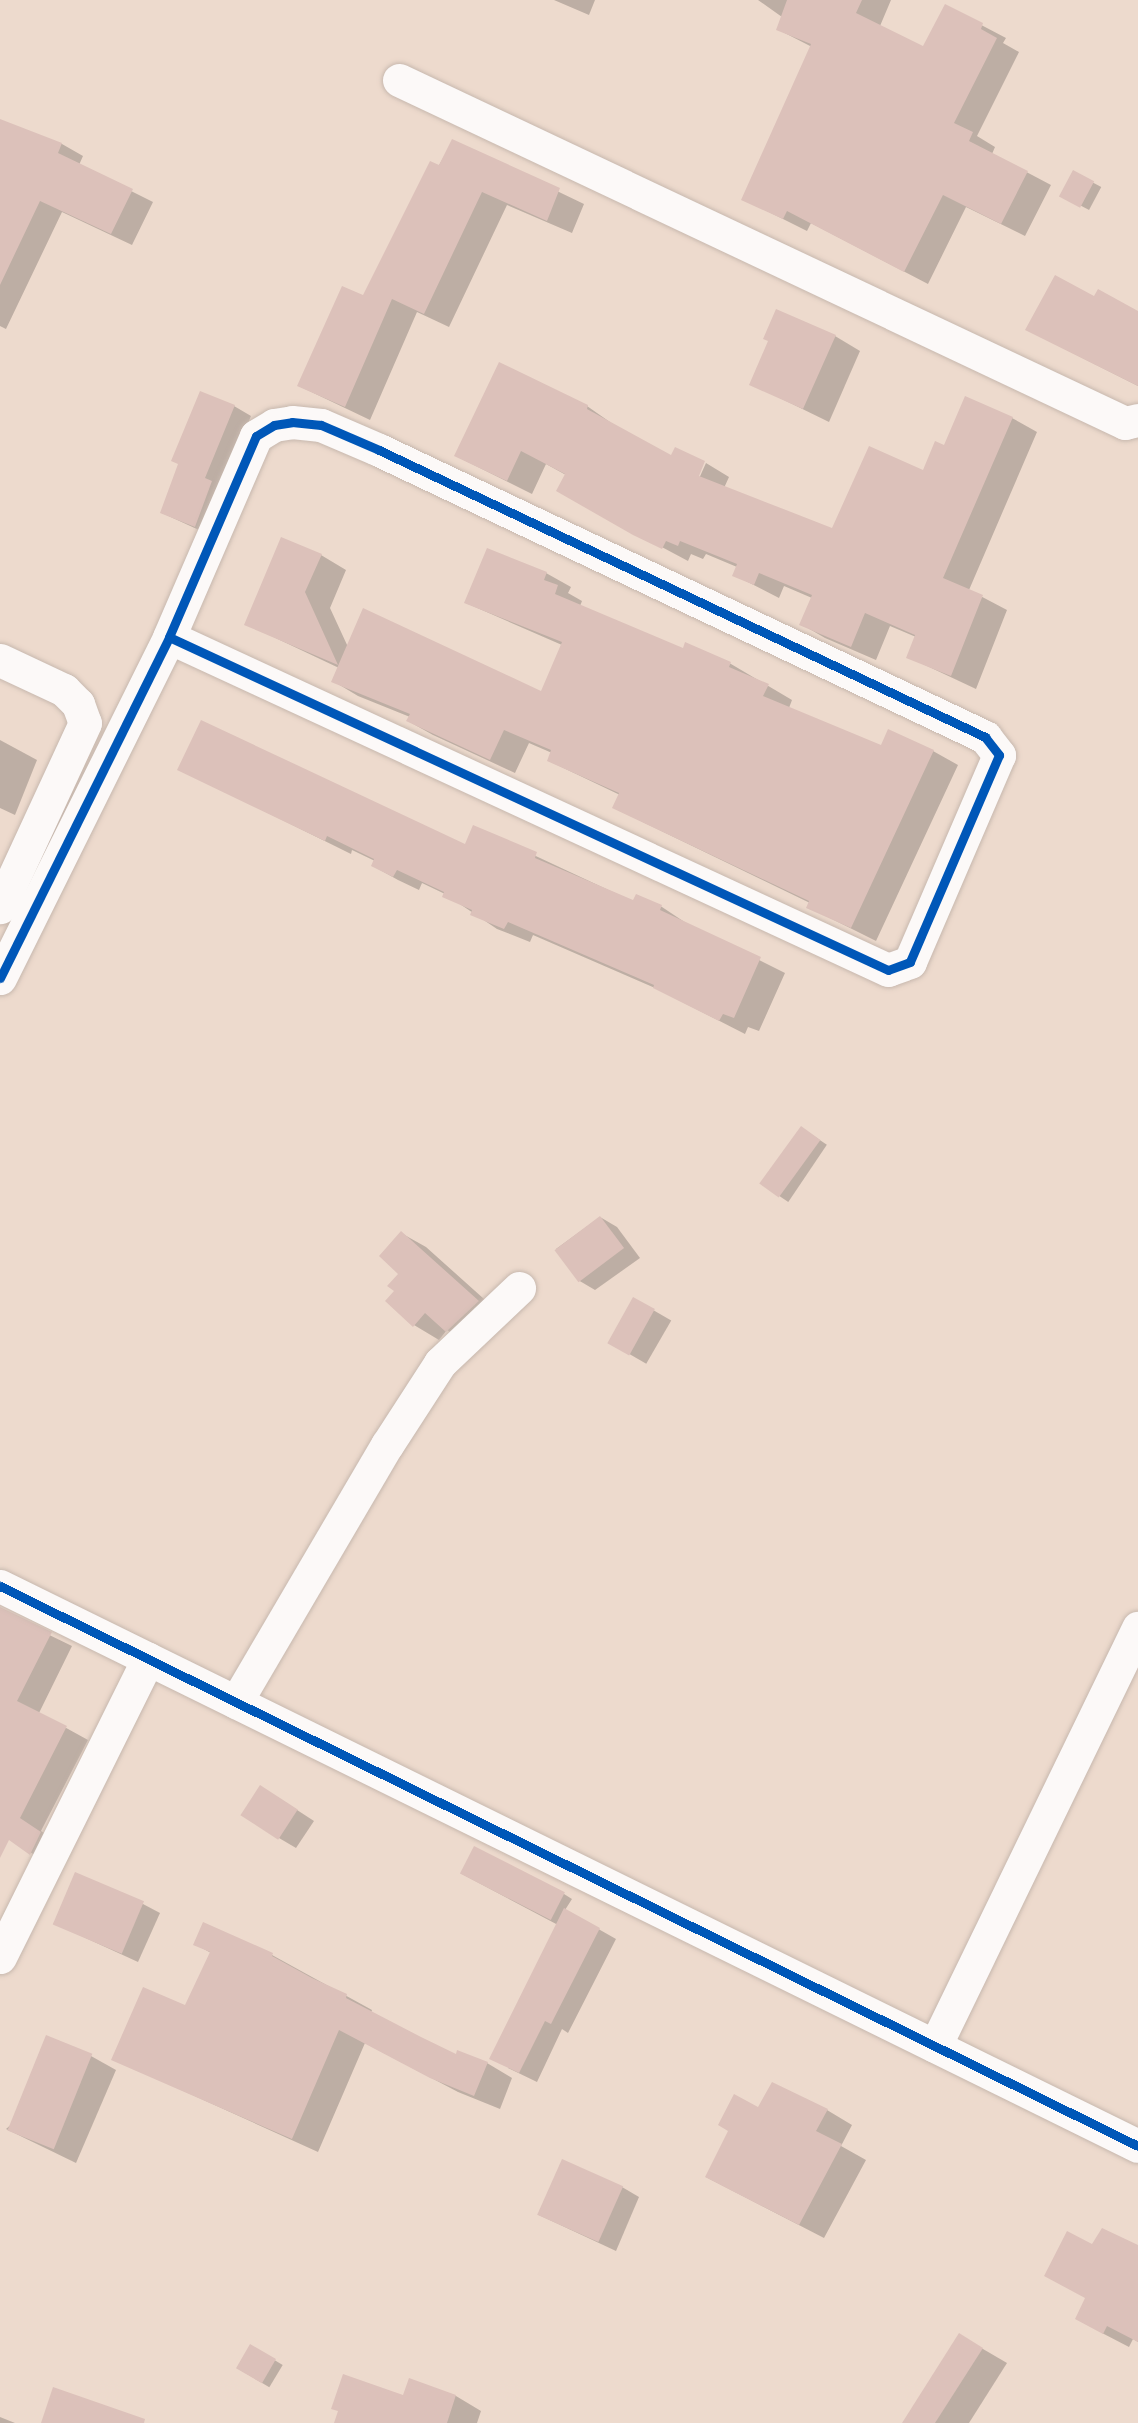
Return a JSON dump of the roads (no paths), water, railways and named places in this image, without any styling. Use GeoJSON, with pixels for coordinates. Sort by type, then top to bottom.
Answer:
{"type":"FeatureCollection","features":[{"type":"Feature","properties":{"kind":"street"},"geometry":{"type":"LineString","coordinates":[[399,80],[1125,423],[1138,420]]}},
{"type":"Feature","properties":{"kind":"street"},"geometry":{"type":"LineString","coordinates":[[0,978],[170,637],[255,436],[274,425],[292,422],[321,425],[554,530],[985,737],[999,755],[910,962],[888,970],[170,637]]}},
{"type":"Feature","properties":{"kind":"street"},"geometry":{"type":"LineString","coordinates":[[0,660],[64,690],[78,704],[85,723],[0,907]]}},
{"type":"Feature","properties":{"kind":"street"},"geometry":{"type":"LineString","coordinates":[[236,1702],[387,1445],[440,1363],[519,1288]]}},
{"type":"Feature","properties":{"kind":"street"},"geometry":{"type":"LineString","coordinates":[[0,1586],[1138,2146]]}},
{"type":"Feature","properties":{"kind":"street"},"geometry":{"type":"LineString","coordinates":[[935,2046],[1138,1628]]}},
{"type":"Feature","properties":{"kind":"street"},"geometry":{"type":"LineString","coordinates":[[0,1957],[148,1659]]}}]}
